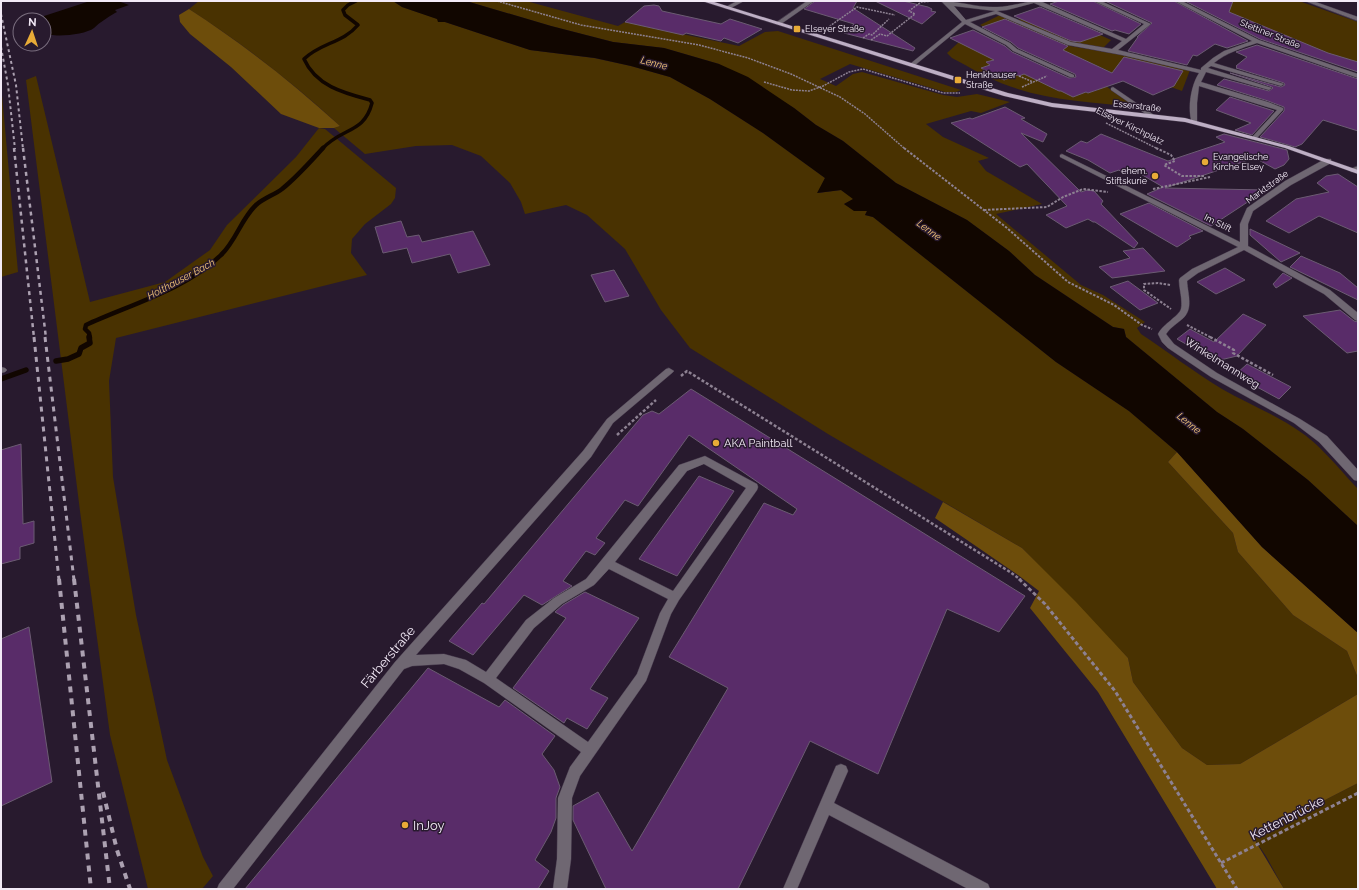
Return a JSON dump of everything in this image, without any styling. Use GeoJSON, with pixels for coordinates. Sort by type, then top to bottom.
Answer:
{"type":"FeatureCollection","features":[{"type":"Feature","properties":{"kind":"main road"},"geometry":{"type":"LineString","coordinates":[[705,1],[912,65]]}},
{"type":"Feature","properties":{"kind":"main road","name":"Esserstraße"},"geometry":{"type":"LineString","coordinates":[[912,65],[1006,95],[1052,105],[1194,122],[1255,137],[1356,170]]}},
{"type":"Feature","properties":{"kind":"street"},"geometry":{"type":"LineString","coordinates":[[727,8],[741,1]]}},
{"type":"Feature","properties":{"kind":"street"},"geometry":{"type":"LineString","coordinates":[[779,23],[811,1]]}},
{"type":"Feature","properties":{"kind":"street"},"geometry":{"type":"LineString","coordinates":[[912,65],[965,22],[1007,8],[1035,1],[1126,41]]}},
{"type":"Feature","properties":{"kind":"street"},"geometry":{"type":"LineString","coordinates":[[1097,1],[1148,24],[1112,52]]}},
{"type":"Feature","properties":{"kind":"street","name":"Stettiner Straße"},"geometry":{"type":"LineString","coordinates":[[1178,1],[1257,41],[1358,76]]}},
{"type":"Feature","properties":{"kind":"street"},"geometry":{"type":"LineString","coordinates":[[1308,1],[1358,19]]}},
{"type":"Feature","properties":{"kind":"street"},"geometry":{"type":"LineString","coordinates":[[1318,5],[1330,1]]}},
{"type":"Feature","properties":{"kind":"street"},"geometry":{"type":"LineString","coordinates":[[946,2],[975,8],[1007,8]]}},
{"type":"Feature","properties":{"kind":"street"},"geometry":{"type":"LineString","coordinates":[[946,2],[965,22],[1015,50],[1072,76]]}},
{"type":"Feature","properties":{"kind":"street"},"geometry":{"type":"LineString","coordinates":[[996,12],[1070,44],[1202,71],[1270,88]]}},
{"type":"Feature","properties":{"kind":"street"},"geometry":{"type":"LineString","coordinates":[[1194,122],[1193,107],[1196,83],[1202,71],[1233,49],[1257,41]]}},
{"type":"Feature","properties":{"kind":"street"},"geometry":{"type":"LineString","coordinates":[[1210,64],[1281,84]]}},
{"type":"Feature","properties":{"kind":"street"},"geometry":{"type":"LineString","coordinates":[[1196,83],[1266,103],[1281,109],[1255,137]]}},
{"type":"Feature","properties":{"kind":"street"},"geometry":{"type":"LineString","coordinates":[[1113,89],[1152,116]]}},
{"type":"Feature","properties":{"kind":"street","name":"Im Stift"},"geometry":{"type":"LineString","coordinates":[[1062,156],[1244,247],[1327,292],[1358,318]]}},
{"type":"Feature","properties":{"kind":"street","name":"Marktstraße"},"geometry":{"type":"LineString","coordinates":[[1244,247],[1244,224],[1250,210],[1288,183],[1328,161]]}},
{"type":"Feature","properties":{"kind":"street"},"geometry":{"type":"LineString","coordinates":[[1162,334],[1164,328],[1183,314],[1186,308],[1182,287],[1183,280],[1196,271],[1244,247]]}},
{"type":"Feature","properties":{"kind":"street","name":"Winkelmannweg"},"geometry":{"type":"LineString","coordinates":[[1162,334],[1171,346],[1214,375],[1297,420],[1323,439],[1358,477]]}},
{"type":"Feature","properties":{"kind":"street","name":"Färberstraße"},"geometry":{"type":"LineString","coordinates":[[224,889],[399,666],[587,454],[610,421],[669,372]]}},
{"type":"Feature","properties":{"kind":"street"},"geometry":{"type":"LineString","coordinates":[[488,679],[530,624],[558,601],[590,582],[607,563],[682,468],[705,460],[753,487],[675,597],[666,613],[642,677],[575,772],[565,798],[564,859],[560,889]]}},
{"type":"Feature","properties":{"kind":"street"},"geometry":{"type":"LineString","coordinates":[[607,563],[675,597]]}},
{"type":"Feature","properties":{"kind":"street"},"geometry":{"type":"LineString","coordinates":[[399,666],[412,661],[444,659],[462,664],[488,679],[590,751]]}},
{"type":"Feature","properties":{"kind":"street"},"geometry":{"type":"LineString","coordinates":[[790,889],[841,771]]}},
{"type":"Feature","properties":{"kind":"street"},"geometry":{"type":"LineString","coordinates":[[826,806],[983,889]]}},
{"type":"Feature","properties":{"kind":"path"},"geometry":{"type":"LineString","coordinates":[[497,1],[581,25],[621,33],[699,45],[755,60],[840,97],[865,114],[906,150],[1007,228],[1068,282],[1114,306],[1142,325],[1162,334]]}},
{"type":"Feature","properties":{"kind":"path"},"geometry":{"type":"LineString","coordinates":[[859,48],[880,34],[887,36],[896,30],[915,14],[909,12],[921,2],[936,1]]}},
{"type":"Feature","properties":{"kind":"path"},"geometry":{"type":"LineString","coordinates":[[817,35],[857,7],[894,15]]}},
{"type":"Feature","properties":{"kind":"path"},"geometry":{"type":"LineString","coordinates":[[852,46],[869,34],[872,35],[889,19]]}},
{"type":"Feature","properties":{"kind":"path"},"geometry":{"type":"LineString","coordinates":[[764,82],[797,92],[811,91],[853,70],[858,69],[943,93],[964,92],[972,84]]}},
{"type":"Feature","properties":{"kind":"path"},"geometry":{"type":"LineString","coordinates":[[1006,95],[1060,70]]}},
{"type":"Feature","properties":{"kind":"path"},"geometry":{"type":"LineString","coordinates":[[1019,76],[1033,82]]}},
{"type":"Feature","properties":{"kind":"path","name":"Elseyer Kirchplatz"},"geometry":{"type":"LineString","coordinates":[[1104,122],[1171,154],[1175,161],[1164,165],[1182,176],[1210,177],[1179,182],[1152,189]]}},
{"type":"Feature","properties":{"kind":"path"},"geometry":{"type":"LineString","coordinates":[[983,210],[1047,207],[1063,197],[1083,189],[1112,193]]}},
{"type":"Feature","properties":{"kind":"path"},"geometry":{"type":"LineString","coordinates":[[1166,306],[1144,290],[1144,284],[1158,283],[1182,287]]}},
{"type":"Feature","properties":{"kind":"path"},"geometry":{"type":"LineString","coordinates":[[1176,319],[1234,350],[1233,353],[1273,375]]}},
{"type":"Feature","properties":{"kind":"path"},"geometry":{"type":"LineString","coordinates":[[676,381],[687,371],[1010,572],[1029,587],[1045,604],[1115,690],[1237,889]]}},
{"type":"Feature","properties":{"kind":"path"},"geometry":{"type":"LineString","coordinates":[[613,438],[640,417],[660,396]]}},
{"type":"Feature","properties":{"kind":"path","name":"Kettenbrücke"},"geometry":{"type":"LineString","coordinates":[[1221,863],[1358,793]]}},
{"type":"Feature","properties":{"kind":"shaded area"},"geometry":{"type":"Polygon","coordinates":[[[199,1],[393,1],[402,7],[438,19],[438,22],[445,22],[530,50],[594,58],[631,66],[670,77],[710,99],[763,133],[825,178],[818,193],[841,190],[854,199],[844,204],[854,210],[867,211],[865,215],[873,217],[1056,362],[1129,411],[1177,452],[1168,462],[1233,533],[1238,552],[1293,615],[1347,651],[1358,678],[1358,694],[1240,764],[1207,765],[1182,748],[1133,682],[1128,658],[1022,548],[828,434],[690,348],[661,310],[625,249],[587,215],[566,205],[525,214],[521,202],[510,183],[481,156],[452,145],[416,146],[365,154],[334,128],[340,126],[286,79],[248,50],[189,9],[199,1]]]}},
{"type":"Feature","properties":{"kind":"shaded area"},"geometry":{"type":"Polygon","coordinates":[[[466,1],[526,1],[618,26],[625,22],[739,46],[765,32],[778,31],[961,90],[956,92],[945,92],[850,64],[820,79],[836,86],[853,74],[862,72],[943,95],[957,97],[977,94],[1010,102],[981,113],[971,111],[926,124],[943,137],[989,158],[978,161],[986,171],[1042,204],[996,214],[1081,285],[1103,295],[1145,322],[1137,328],[1141,334],[1201,376],[1222,389],[1283,421],[1317,445],[1358,489],[1358,526],[1308,480],[1243,429],[1217,412],[1126,337],[1124,329],[1113,327],[1035,275],[1009,251],[967,220],[896,183],[843,141],[816,125],[794,108],[719,64],[664,48],[613,42],[551,26],[466,1]]]}},
{"type":"Feature","properties":{"kind":"shaded area"},"geometry":{"type":"Polygon","coordinates":[[[1191,1],[1299,1],[1358,22],[1358,71],[1191,1]]]}},
{"type":"Feature","properties":{"kind":"shaded area"},"geometry":{"type":"Polygon","coordinates":[[[189,9],[267,64],[340,126],[334,128],[319,128],[281,114],[231,67],[190,34],[180,22],[179,15],[189,9]]]}},
{"type":"Feature","properties":{"kind":"shaded area"},"geometry":{"type":"Polygon","coordinates":[[[1032,13],[1088,39],[1100,35],[1111,40],[1102,49],[1074,44],[1018,20],[1029,16],[1032,13]]]}},
{"type":"Feature","properties":{"kind":"shaded area"},"geometry":{"type":"Polygon","coordinates":[[[1000,15],[1070,46],[1118,54],[1190,70],[1182,91],[1146,78],[1113,73],[1078,57],[1070,60],[1027,47],[980,25],[1000,15]]]}},
{"type":"Feature","properties":{"kind":"shaded area"},"geometry":{"type":"Polygon","coordinates":[[[970,32],[1058,81],[1047,85],[1058,91],[1088,93],[1098,90],[1100,82],[1136,107],[1040,95],[994,80],[952,58],[947,53],[970,32]]]}},
{"type":"Feature","properties":{"kind":"shaded area"},"geometry":{"type":"Polygon","coordinates":[[[36,76],[90,302],[165,282],[210,250],[227,225],[296,157],[319,128],[325,129],[396,188],[395,198],[391,204],[365,224],[352,239],[351,253],[367,275],[116,338],[109,381],[113,477],[136,615],[167,760],[203,857],[213,876],[202,889],[148,889],[110,735],[80,511],[26,80],[36,76]]]}},
{"type":"Feature","properties":{"kind":"shaded area"},"geometry":{"type":"Polygon","coordinates":[[[1,84],[18,272],[1,277],[1,84]]]}},
{"type":"Feature","properties":{"kind":"shaded area"},"geometry":{"type":"Polygon","coordinates":[[[1177,452],[1262,547],[1358,633],[1358,678],[1347,651],[1293,615],[1238,552],[1233,533],[1168,462],[1177,452]]]}},
{"type":"Feature","properties":{"kind":"shaded area"},"geometry":{"type":"Polygon","coordinates":[[[943,502],[1022,548],[1076,602],[1128,658],[1133,682],[1182,748],[1207,765],[1240,764],[1358,694],[1358,783],[1253,837],[1284,889],[1217,889],[1098,692],[1030,608],[1039,591],[935,518],[943,502]]]}},
{"type":"Feature","properties":{"kind":"shaded area"},"geometry":{"type":"Polygon","coordinates":[[[1358,783],[1358,889],[1284,889],[1266,856],[1253,837],[1358,783]]]}},
{"type":"Feature","properties":{"kind":"water"},"geometry":{"type":"Polygon","coordinates":[[[90,1],[118,1],[129,5],[115,10],[117,12],[94,28],[77,34],[52,35],[52,13],[90,1]]]}},
{"type":"Feature","properties":{"kind":"water","name":"Lenne"},"geometry":{"type":"Polygon","coordinates":[[[393,1],[466,1],[551,26],[613,42],[664,48],[719,64],[748,77],[794,108],[816,125],[843,141],[896,183],[967,220],[1009,251],[1035,275],[1113,327],[1124,329],[1126,337],[1217,412],[1243,429],[1308,480],[1358,526],[1358,633],[1262,547],[1177,452],[1129,411],[1056,362],[873,217],[865,215],[867,211],[854,211],[844,204],[853,199],[841,190],[817,193],[825,178],[763,133],[710,99],[670,77],[595,58],[530,50],[445,22],[438,22],[437,19],[402,7],[393,1]]]}},
{"type":"Feature","properties":{"kind":"building"},"geometry":{"type":"Polygon","coordinates":[[[815,1],[857,1],[853,8],[915,48],[913,51],[844,33],[854,24],[804,9],[815,1]]]}},
{"type":"Feature","properties":{"kind":"building"},"geometry":{"type":"Polygon","coordinates":[[[875,1],[903,1],[928,7],[932,9],[931,11],[936,12],[922,24],[875,1]]]}},
{"type":"Feature","properties":{"kind":"building"},"geometry":{"type":"Polygon","coordinates":[[[1059,1],[1093,1],[1141,24],[1129,34],[1115,30],[1112,31],[1050,4],[1059,1]]]}},
{"type":"Feature","properties":{"kind":"building"},"geometry":{"type":"Polygon","coordinates":[[[1105,1],[1174,1],[1248,41],[1227,48],[1215,44],[1197,56],[1193,55],[1187,65],[1128,51],[1137,37],[1152,23],[1105,1]]]}},
{"type":"Feature","properties":{"kind":"building"},"geometry":{"type":"Polygon","coordinates":[[[1185,1],[1233,1],[1229,12],[1328,53],[1358,62],[1358,72],[1260,39],[1185,1]]]}},
{"type":"Feature","properties":{"kind":"building"},"geometry":{"type":"Polygon","coordinates":[[[644,6],[659,6],[662,11],[721,24],[730,19],[762,29],[738,43],[724,38],[721,41],[686,33],[683,35],[625,22],[644,6]]]}},
{"type":"Feature","properties":{"kind":"building"},"geometry":{"type":"Polygon","coordinates":[[[1040,7],[1103,34],[1080,42],[1071,41],[1014,16],[1040,7]]]}},
{"type":"Feature","properties":{"kind":"building"},"geometry":{"type":"Polygon","coordinates":[[[1005,19],[1068,46],[1063,50],[1112,73],[1124,57],[1183,71],[1174,86],[1153,95],[1123,81],[1073,97],[1024,74],[1004,80],[981,68],[990,65],[986,62],[994,60],[950,38],[973,30],[1005,46],[1012,52],[1069,78],[1076,77],[1075,74],[1018,48],[1011,42],[982,27],[1005,19]]]}},
{"type":"Feature","properties":{"kind":"building"},"geometry":{"type":"Polygon","coordinates":[[[1257,45],[1358,79],[1358,131],[1323,120],[1302,144],[1295,147],[1260,137],[1284,111],[1284,107],[1217,85],[1224,79],[1269,91],[1273,88],[1230,73],[1281,87],[1285,85],[1284,83],[1236,68],[1236,66],[1247,57],[1236,52],[1257,45]]]}},
{"type":"Feature","properties":{"kind":"building"},"geometry":{"type":"Polygon","coordinates":[[[1230,97],[1274,111],[1252,135],[1235,130],[1251,123],[1216,110],[1230,97]]]}},
{"type":"Feature","properties":{"kind":"building"},"geometry":{"type":"Polygon","coordinates":[[[1005,107],[1025,118],[1021,119],[1047,134],[1043,142],[1021,133],[1081,192],[1087,190],[1094,191],[1103,201],[1101,204],[1138,243],[1134,248],[1088,219],[1066,228],[1046,215],[1067,206],[1027,164],[1020,167],[951,123],[970,118],[972,119],[1005,107]]]}},
{"type":"Feature","properties":{"kind":"building"},"geometry":{"type":"Polygon","coordinates":[[[1101,134],[1168,161],[1225,142],[1216,137],[1224,134],[1287,150],[1289,159],[1284,165],[1275,169],[1255,158],[1165,188],[1266,190],[1211,226],[1147,194],[1163,187],[1132,169],[1122,173],[1119,170],[1110,173],[1088,160],[1066,151],[1081,141],[1087,143],[1101,134]]]}},
{"type":"Feature","properties":{"kind":"building"},"geometry":{"type":"Polygon","coordinates":[[[1338,174],[1358,187],[1358,233],[1319,216],[1289,233],[1266,221],[1296,199],[1329,192],[1317,183],[1326,176],[1338,174]]]}},
{"type":"Feature","properties":{"kind":"building"},"geometry":{"type":"Polygon","coordinates":[[[1149,203],[1203,231],[1189,236],[1191,238],[1177,247],[1120,214],[1149,203]]]}},
{"type":"Feature","properties":{"kind":"building"},"geometry":{"type":"Polygon","coordinates":[[[401,221],[407,237],[419,235],[422,242],[473,231],[490,265],[458,273],[450,254],[412,263],[407,248],[383,253],[375,227],[401,221]]]}},
{"type":"Feature","properties":{"kind":"building"},"geometry":{"type":"Polygon","coordinates":[[[1250,229],[1300,253],[1281,262],[1250,235],[1250,229]]]}},
{"type":"Feature","properties":{"kind":"building"},"geometry":{"type":"Polygon","coordinates":[[[1143,248],[1165,271],[1112,278],[1099,267],[1130,258],[1123,251],[1143,248]]]}},
{"type":"Feature","properties":{"kind":"building"},"geometry":{"type":"Polygon","coordinates":[[[1301,256],[1340,273],[1358,288],[1358,300],[1290,267],[1301,256]]]}},
{"type":"Feature","properties":{"kind":"building"},"geometry":{"type":"Polygon","coordinates":[[[1225,268],[1245,280],[1216,294],[1197,282],[1225,268]]]}},
{"type":"Feature","properties":{"kind":"building"},"geometry":{"type":"Polygon","coordinates":[[[614,270],[629,296],[605,302],[591,275],[614,270]]]}},
{"type":"Feature","properties":{"kind":"building"},"geometry":{"type":"Polygon","coordinates":[[[1283,273],[1292,278],[1276,288],[1273,284],[1283,273]]]}},
{"type":"Feature","properties":{"kind":"building"},"geometry":{"type":"Polygon","coordinates":[[[1128,281],[1158,303],[1140,310],[1110,287],[1128,281]]]}},
{"type":"Feature","properties":{"kind":"building"},"geometry":{"type":"Polygon","coordinates":[[[1340,310],[1354,321],[1358,322],[1358,351],[1347,353],[1303,316],[1340,310]]]}},
{"type":"Feature","properties":{"kind":"building"},"geometry":{"type":"Polygon","coordinates":[[[1243,314],[1266,325],[1237,356],[1216,361],[1177,339],[1190,329],[1214,342],[1243,314]]]}},
{"type":"Feature","properties":{"kind":"building"},"geometry":{"type":"Polygon","coordinates":[[[1247,364],[1291,387],[1279,399],[1235,375],[1247,364]]]}},
{"type":"Feature","properties":{"kind":"building"},"geometry":{"type":"Polygon","coordinates":[[[691,389],[1025,596],[999,632],[947,609],[878,774],[810,741],[738,889],[606,889],[573,820],[573,806],[598,792],[632,851],[728,688],[669,657],[764,503],[793,515],[797,509],[689,435],[638,506],[625,500],[596,538],[605,543],[595,555],[586,551],[563,581],[572,586],[542,605],[524,595],[473,655],[449,641],[482,603],[484,604],[643,415],[652,411],[659,414],[691,389]]]}},
{"type":"Feature","properties":{"kind":"building"},"geometry":{"type":"Polygon","coordinates":[[[21,444],[23,524],[34,521],[34,543],[20,547],[20,559],[1,564],[1,450],[21,444]]]}},
{"type":"Feature","properties":{"kind":"building"},"geometry":{"type":"Polygon","coordinates":[[[699,476],[734,491],[677,576],[639,559],[699,476]]]}},
{"type":"Feature","properties":{"kind":"building"},"geometry":{"type":"Polygon","coordinates":[[[585,592],[639,618],[590,689],[608,698],[587,729],[567,718],[564,723],[513,688],[566,618],[555,612],[563,605],[585,592]]]}},
{"type":"Feature","properties":{"kind":"building"},"geometry":{"type":"Polygon","coordinates":[[[29,627],[52,782],[1,806],[1,639],[29,627]]]}},
{"type":"Feature","properties":{"kind":"building"},"geometry":{"type":"Polygon","coordinates":[[[428,668],[499,707],[505,700],[555,736],[542,754],[554,770],[560,787],[556,798],[556,818],[551,832],[535,860],[549,871],[538,889],[245,889],[428,668]]]}},
{"type":"Feature","properties":{"kind":"waterway","name":"Holthauser Bach"},"geometry":{"type":"LineString","coordinates":[[322,149],[337,137],[352,129],[364,120],[372,103],[370,100],[341,91],[323,82],[309,68],[304,59],[317,49],[345,36],[358,25],[345,15],[343,10],[348,5],[356,1]]}},
{"type":"Feature","properties":{"kind":"waterway","name":"Holthauser Bach"},"geometry":{"type":"LineString","coordinates":[[90,338],[89,333],[85,329],[86,325],[175,287],[207,267],[221,255],[231,243],[246,217],[256,205],[288,184],[322,149]]}},
{"type":"Feature","properties":{"kind":"waterway","name":"Holthauser Bach"},"geometry":{"type":"LineString","coordinates":[[56,361],[68,359],[79,354],[81,348],[90,343],[89,337]]}},
{"type":"Feature","properties":{"kind":"waterway","name":"Holthauser Bach"},"geometry":{"type":"LineString","coordinates":[[1,379],[26,370]]}},
{"type":"Feature","properties":{"kind":"railway"},"geometry":{"type":"LineString","coordinates":[[1,14],[16,85],[23,149]]}},
{"type":"Feature","properties":{"kind":"railway"},"geometry":{"type":"LineString","coordinates":[[1,47],[8,85],[15,149]]}},
{"type":"Feature","properties":{"kind":"railway"},"geometry":{"type":"LineString","coordinates":[[14,148],[34,338]]}},
{"type":"Feature","properties":{"kind":"railway"},"geometry":{"type":"LineString","coordinates":[[23,148],[46,338]]}},
{"type":"Feature","properties":{"kind":"railway"},"geometry":{"type":"LineString","coordinates":[[34,337],[59,580]]}},
{"type":"Feature","properties":{"kind":"railway"},"geometry":{"type":"LineString","coordinates":[[45,337],[74,580]]}},
{"type":"Feature","properties":{"kind":"railway"},"geometry":{"type":"LineString","coordinates":[[59,579],[91,889]]}},
{"type":"Feature","properties":{"kind":"railway"},"geometry":{"type":"LineString","coordinates":[[74,579],[110,889]]}},
{"type":"Feature","properties":{"kind":"railway"},"geometry":{"type":"LineString","coordinates":[[103,792],[117,850],[130,889]]}},
{"type":"Feature","properties":{"kind":"place","name":"Elseyer Straße"},"geometry":{"type":"Point","coordinates":[797,29]}},
{"type":"Feature","properties":{"kind":"place","name":"Henkhauser Straße"},"geometry":{"type":"Point","coordinates":[958,80]}},
{"type":"Feature","properties":{"kind":"place","name":"Evangelische Kirche Elsey"},"geometry":{"type":"Point","coordinates":[1205,162]}},
{"type":"Feature","properties":{"kind":"place","name":"ehem. Stiftskurie"},"geometry":{"type":"Point","coordinates":[1155,176]}},
{"type":"Feature","properties":{"kind":"place","name":"AKA Paintball"},"geometry":{"type":"Point","coordinates":[716,443]}},
{"type":"Feature","properties":{"kind":"place","name":"InJoy"},"geometry":{"type":"Point","coordinates":[405,825]}}]}
